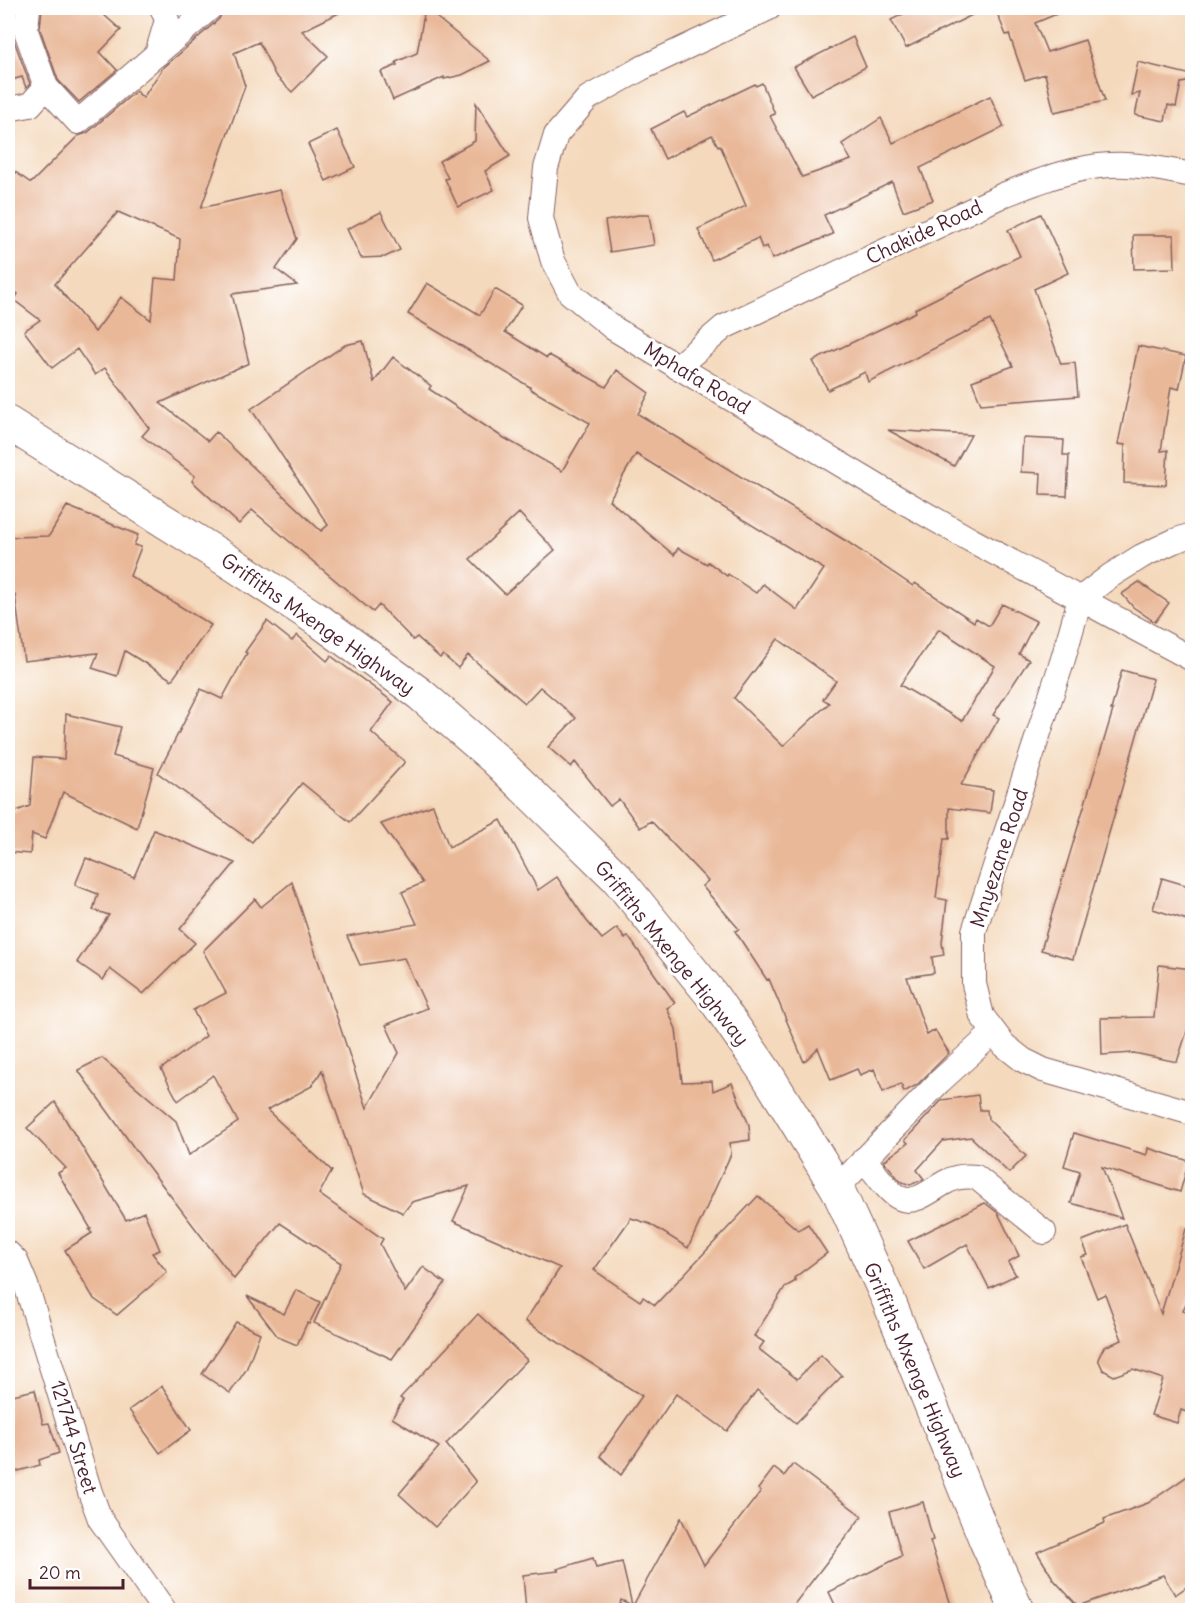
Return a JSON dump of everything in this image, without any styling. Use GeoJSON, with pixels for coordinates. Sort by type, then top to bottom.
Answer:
{"type":"FeatureCollection","features":[{"type":"Feature","properties":{"kind":"street"},"geometry":{"type":"LineString","coordinates":[[28,8],[26,31],[46,87],[78,122],[210,8]]}},
{"type":"Feature","properties":{"kind":"street"},"geometry":{"type":"LineString","coordinates":[[157,54],[167,20],[162,8]]}},
{"type":"Feature","properties":{"kind":"street","name":"Mphafa Road"},"geometry":{"type":"LineString","coordinates":[[769,8],[642,68],[588,98],[556,135],[546,168],[541,218],[553,261],[570,293],[613,328],[887,492],[1192,659]]}},
{"type":"Feature","properties":{"kind":"street"},"geometry":{"type":"LineString","coordinates":[[8,109],[30,105],[46,87]]}},
{"type":"Feature","properties":{"kind":"street","name":"Chakide Road"},"geometry":{"type":"LineString","coordinates":[[677,367],[724,327],[992,200],[1047,178],[1072,171],[1110,165],[1147,167],[1192,175]]}},
{"type":"Feature","properties":{"kind":"street","name":"Griffiths Mxenge Highway"},"geometry":{"type":"LineString","coordinates":[[8,423],[233,564],[321,622],[420,694],[494,758],[616,878],[711,994],[766,1073],[837,1188],[888,1299],[986,1541],[1017,1611]]}},
{"type":"Feature","properties":{"kind":"street"},"geometry":{"type":"LineString","coordinates":[[1080,599],[1110,576],[1142,556],[1192,535]]}},
{"type":"Feature","properties":{"kind":"street","name":"Mnyezane Road"},"geometry":{"type":"LineString","coordinates":[[1080,599],[1063,659],[974,931],[974,984],[982,1016],[1004,1045],[1023,1060],[1043,1070],[1192,1113]]}},
{"type":"Feature","properties":{"kind":"street"},"geometry":{"type":"LineString","coordinates":[[837,1188],[939,1082],[994,1032]]}},
{"type":"Feature","properties":{"kind":"street"},"geometry":{"type":"LineString","coordinates":[[864,1159],[899,1198],[908,1200],[923,1196],[948,1180],[962,1176],[976,1177],[1044,1232]]}},
{"type":"Feature","properties":{"kind":"street","name":"121744 Street"},"geometry":{"type":"LineString","coordinates":[[8,1252],[16,1261],[26,1285],[100,1519],[164,1611]]}},
{"type":"Feature","properties":{"kind":"building"},"geometry":{"type":"Polygon","coordinates":[[[8,8],[14,8],[12,35],[30,84],[26,88],[22,77],[8,81],[8,8]]]}},
{"type":"Feature","properties":{"kind":"building"},"geometry":{"type":"Polygon","coordinates":[[[42,8],[96,8],[121,30],[100,52],[117,70],[79,102],[58,80],[40,29],[42,8]]]}},
{"type":"Feature","properties":{"kind":"building"},"geometry":{"type":"Polygon","coordinates":[[[224,8],[349,8],[302,31],[328,56],[292,92],[275,75],[259,42],[234,53],[245,86],[201,208],[280,190],[297,239],[276,269],[297,285],[232,294],[249,363],[160,403],[208,441],[216,432],[321,531],[328,525],[251,409],[345,345],[363,341],[374,382],[393,357],[431,386],[429,389],[499,435],[562,471],[590,423],[408,314],[427,283],[480,315],[495,289],[522,305],[505,332],[547,358],[549,355],[606,387],[617,370],[649,393],[638,414],[846,541],[913,586],[915,583],[974,622],[976,618],[989,626],[1002,604],[1036,621],[1019,654],[1029,660],[993,715],[999,718],[961,785],[993,790],[990,813],[949,808],[949,839],[944,839],[936,898],[947,900],[942,943],[944,955],[932,957],[934,973],[907,977],[927,1035],[935,1030],[949,1053],[917,1085],[904,1092],[901,1084],[883,1092],[874,1069],[860,1075],[857,1069],[831,1080],[818,1048],[804,1062],[769,979],[767,980],[735,931],[739,929],[702,886],[708,881],[651,821],[640,828],[619,799],[610,806],[575,762],[571,767],[548,747],[576,718],[540,687],[525,703],[468,655],[458,668],[443,655],[440,658],[417,637],[413,640],[379,605],[373,612],[252,510],[239,524],[192,481],[195,476],[142,436],[149,428],[105,368],[95,375],[77,349],[52,368],[24,331],[40,320],[14,300],[18,294],[8,286],[8,167],[31,183],[78,136],[87,133],[136,91],[143,98],[162,69],[219,19],[224,8]],[[118,212],[55,284],[95,332],[121,297],[151,320],[155,278],[177,280],[180,239],[118,212]],[[636,454],[609,500],[674,555],[678,548],[707,564],[708,562],[756,593],[763,584],[797,610],[824,569],[636,454]],[[519,513],[470,559],[505,594],[555,550],[519,513]],[[939,629],[900,685],[962,721],[995,666],[939,629]],[[778,639],[734,698],[783,746],[829,703],[823,699],[836,681],[778,639]]]}},
{"type":"Feature","properties":{"kind":"building"},"geometry":{"type":"Polygon","coordinates":[[[425,8],[490,61],[462,75],[444,79],[444,77],[393,100],[381,72],[397,65],[396,62],[417,53],[425,8]]]}},
{"type":"Feature","properties":{"kind":"building"},"geometry":{"type":"Polygon","coordinates":[[[915,8],[986,8],[906,48],[891,20],[915,8]]]}},
{"type":"Feature","properties":{"kind":"building"},"geometry":{"type":"Polygon","coordinates":[[[1001,8],[1071,8],[1035,23],[1047,52],[1085,40],[1105,101],[1054,112],[1045,74],[1025,80],[1009,34],[1006,35],[997,13],[1002,11],[1001,8]]]}},
{"type":"Feature","properties":{"kind":"building"},"geometry":{"type":"Polygon","coordinates":[[[853,37],[866,67],[811,95],[794,67],[853,37]]]}},
{"type":"Feature","properties":{"kind":"building"},"geometry":{"type":"Polygon","coordinates":[[[1138,62],[1192,75],[1192,81],[1181,83],[1176,107],[1168,105],[1165,121],[1135,115],[1140,93],[1131,95],[1138,62]]]}},
{"type":"Feature","properties":{"kind":"building"},"geometry":{"type":"Polygon","coordinates":[[[762,83],[775,114],[770,116],[802,177],[851,160],[842,144],[881,118],[893,143],[990,96],[1004,127],[920,168],[933,200],[903,211],[892,182],[824,215],[833,234],[772,259],[767,246],[762,248],[758,238],[712,260],[698,229],[746,206],[720,145],[718,146],[712,135],[665,159],[651,129],[684,112],[687,117],[755,84],[756,86],[762,83]]]}},
{"type":"Feature","properties":{"kind":"building"},"geometry":{"type":"Polygon","coordinates":[[[476,103],[510,156],[485,171],[494,190],[458,207],[445,179],[448,178],[439,161],[475,141],[476,103]]]}},
{"type":"Feature","properties":{"kind":"building"},"geometry":{"type":"Polygon","coordinates":[[[337,130],[355,167],[326,181],[308,144],[337,130]]]}},
{"type":"Feature","properties":{"kind":"building"},"geometry":{"type":"Polygon","coordinates":[[[381,212],[400,250],[385,257],[361,258],[347,229],[381,212]]]}},
{"type":"Feature","properties":{"kind":"building"},"geometry":{"type":"Polygon","coordinates":[[[1041,214],[1068,273],[1034,289],[1061,364],[1075,363],[1078,396],[981,404],[972,381],[1013,366],[990,320],[868,382],[865,372],[828,390],[813,361],[916,312],[915,309],[1020,256],[1008,230],[1041,214]]]}},
{"type":"Feature","properties":{"kind":"building"},"geometry":{"type":"Polygon","coordinates":[[[649,215],[654,245],[610,252],[605,221],[649,215]]]}},
{"type":"Feature","properties":{"kind":"building"},"geometry":{"type":"Polygon","coordinates":[[[1133,235],[1174,235],[1175,268],[1134,269],[1133,235]]]}},
{"type":"Feature","properties":{"kind":"building"},"geometry":{"type":"Polygon","coordinates":[[[1138,346],[1186,356],[1179,389],[1171,387],[1161,451],[1168,450],[1166,485],[1124,483],[1125,445],[1118,444],[1138,346]]]}},
{"type":"Feature","properties":{"kind":"building"},"geometry":{"type":"Polygon","coordinates":[[[888,430],[971,435],[954,466],[888,430]]]}},
{"type":"Feature","properties":{"kind":"building"},"geometry":{"type":"Polygon","coordinates":[[[1023,438],[1064,440],[1063,455],[1069,455],[1067,496],[1040,495],[1041,473],[1021,472],[1023,438]]]}},
{"type":"Feature","properties":{"kind":"building"},"geometry":{"type":"Polygon","coordinates":[[[67,506],[138,535],[134,545],[141,547],[130,576],[211,625],[172,680],[125,651],[117,676],[92,668],[98,653],[24,661],[15,595],[10,595],[9,537],[49,536],[67,506]]]}},
{"type":"Feature","properties":{"kind":"building"},"geometry":{"type":"Polygon","coordinates":[[[1139,582],[1169,603],[1155,622],[1133,607],[1122,594],[1139,582]]]}},
{"type":"Feature","properties":{"kind":"building"},"geometry":{"type":"Polygon","coordinates":[[[267,621],[292,641],[297,635],[327,661],[331,656],[393,702],[371,732],[405,762],[350,822],[302,783],[252,842],[158,773],[201,689],[222,699],[247,653],[245,652],[267,621]]]}},
{"type":"Feature","properties":{"kind":"building"},"geometry":{"type":"Polygon","coordinates":[[[1122,670],[1153,679],[1073,959],[1041,950],[1113,710],[1111,710],[1122,670]]]}},
{"type":"Feature","properties":{"kind":"building"},"geometry":{"type":"Polygon","coordinates":[[[66,714],[121,727],[113,756],[154,768],[137,828],[63,792],[45,839],[32,834],[30,854],[8,852],[8,814],[30,806],[34,757],[64,759],[66,714]]]}},
{"type":"Feature","properties":{"kind":"building"},"geometry":{"type":"Polygon","coordinates":[[[433,805],[449,847],[501,820],[538,890],[557,877],[602,939],[617,928],[625,939],[628,936],[675,1003],[667,1008],[676,1029],[682,1082],[712,1081],[713,1091],[732,1083],[749,1125],[750,1140],[730,1143],[731,1154],[688,1248],[650,1224],[631,1218],[594,1270],[640,1301],[643,1297],[655,1305],[758,1196],[798,1230],[808,1224],[827,1253],[794,1278],[796,1281],[785,1287],[754,1336],[764,1342],[759,1349],[797,1379],[821,1355],[842,1376],[796,1423],[757,1390],[727,1431],[676,1394],[621,1475],[600,1456],[642,1396],[525,1321],[560,1268],[453,1221],[469,1186],[412,1202],[403,1213],[364,1194],[322,1070],[312,1086],[267,1110],[332,1171],[319,1194],[383,1239],[380,1244],[405,1292],[423,1267],[445,1283],[392,1359],[314,1323],[341,1263],[280,1223],[234,1279],[78,1070],[102,1058],[176,1121],[189,1155],[238,1122],[213,1075],[178,1101],[161,1069],[206,1036],[193,1010],[226,993],[203,951],[255,899],[261,907],[292,882],[367,1108],[399,1053],[386,1025],[427,1008],[404,958],[360,965],[347,936],[417,924],[402,892],[423,883],[381,824],[433,805]]]}},
{"type":"Feature","properties":{"kind":"building"},"geometry":{"type":"Polygon","coordinates":[[[154,830],[235,863],[180,929],[195,943],[143,994],[110,969],[103,980],[77,962],[109,915],[93,910],[98,894],[75,885],[86,858],[134,877],[154,830]]]}},
{"type":"Feature","properties":{"kind":"building"},"geometry":{"type":"Polygon","coordinates":[[[1162,878],[1192,887],[1187,920],[1153,909],[1162,878]]]}},
{"type":"Feature","properties":{"kind":"building"},"geometry":{"type":"Polygon","coordinates":[[[1159,965],[1192,969],[1192,1016],[1177,1062],[1134,1053],[1102,1055],[1101,1018],[1154,1017],[1159,965]]]}},
{"type":"Feature","properties":{"kind":"building"},"geometry":{"type":"Polygon","coordinates":[[[978,1095],[980,1110],[987,1110],[988,1119],[1026,1156],[1009,1173],[971,1137],[943,1141],[917,1170],[924,1179],[910,1185],[900,1181],[884,1161],[908,1143],[905,1140],[942,1100],[978,1095]]]}},
{"type":"Feature","properties":{"kind":"building"},"geometry":{"type":"Polygon","coordinates":[[[55,1102],[126,1220],[144,1212],[160,1250],[152,1253],[167,1272],[117,1315],[94,1299],[65,1250],[92,1233],[89,1230],[91,1229],[58,1173],[66,1168],[27,1128],[55,1102]]]}},
{"type":"Feature","properties":{"kind":"building"},"geometry":{"type":"Polygon","coordinates":[[[1074,1133],[1147,1155],[1148,1148],[1189,1161],[1180,1192],[1102,1167],[1122,1218],[1071,1203],[1080,1171],[1064,1166],[1074,1133]]]}},
{"type":"Feature","properties":{"kind":"building"},"geometry":{"type":"Polygon","coordinates":[[[985,1203],[998,1213],[1019,1256],[1008,1262],[1016,1275],[989,1288],[967,1244],[924,1269],[908,1241],[985,1203]]]}},
{"type":"Feature","properties":{"kind":"building"},"geometry":{"type":"Polygon","coordinates":[[[1125,1224],[1161,1314],[1186,1229],[1192,1230],[1192,1291],[1183,1310],[1192,1315],[1192,1414],[1181,1410],[1177,1423],[1151,1415],[1163,1379],[1133,1369],[1114,1376],[1103,1370],[1098,1359],[1104,1347],[1122,1340],[1105,1294],[1097,1298],[1081,1257],[1088,1255],[1082,1241],[1125,1224]]]}},
{"type":"Feature","properties":{"kind":"building"},"geometry":{"type":"Polygon","coordinates":[[[296,1290],[320,1302],[297,1345],[278,1337],[247,1296],[284,1314],[296,1290]]]}},
{"type":"Feature","properties":{"kind":"building"},"geometry":{"type":"Polygon","coordinates":[[[478,1314],[527,1360],[446,1444],[476,1482],[435,1527],[399,1494],[439,1447],[392,1418],[403,1400],[400,1398],[478,1314]]]}},
{"type":"Feature","properties":{"kind":"building"},"geometry":{"type":"Polygon","coordinates":[[[236,1322],[260,1333],[246,1370],[230,1393],[202,1374],[236,1322]]]}},
{"type":"Feature","properties":{"kind":"building"},"geometry":{"type":"Polygon","coordinates":[[[162,1386],[191,1430],[160,1453],[129,1410],[162,1386]]]}},
{"type":"Feature","properties":{"kind":"building"},"geometry":{"type":"Polygon","coordinates":[[[35,1390],[43,1424],[49,1423],[59,1453],[39,1460],[40,1465],[8,1474],[8,1396],[35,1390]]]}},
{"type":"Feature","properties":{"kind":"building"},"geometry":{"type":"Polygon","coordinates":[[[793,1464],[862,1516],[789,1611],[630,1611],[681,1518],[704,1565],[761,1491],[758,1489],[774,1468],[784,1476],[793,1464]]]}},
{"type":"Feature","properties":{"kind":"building"},"geometry":{"type":"Polygon","coordinates":[[[1192,1473],[1192,1583],[1175,1595],[1163,1575],[1078,1606],[1054,1580],[1037,1552],[1105,1523],[1104,1519],[1148,1503],[1192,1473]]]}},
{"type":"Feature","properties":{"kind":"building"},"geometry":{"type":"Polygon","coordinates":[[[923,1502],[933,1540],[930,1541],[953,1611],[838,1611],[829,1592],[902,1556],[889,1512],[923,1502]]]}},
{"type":"Feature","properties":{"kind":"building"},"geometry":{"type":"Polygon","coordinates":[[[593,1558],[596,1568],[622,1562],[632,1605],[621,1600],[618,1611],[526,1611],[523,1575],[559,1571],[557,1569],[593,1558]]]}}]}
